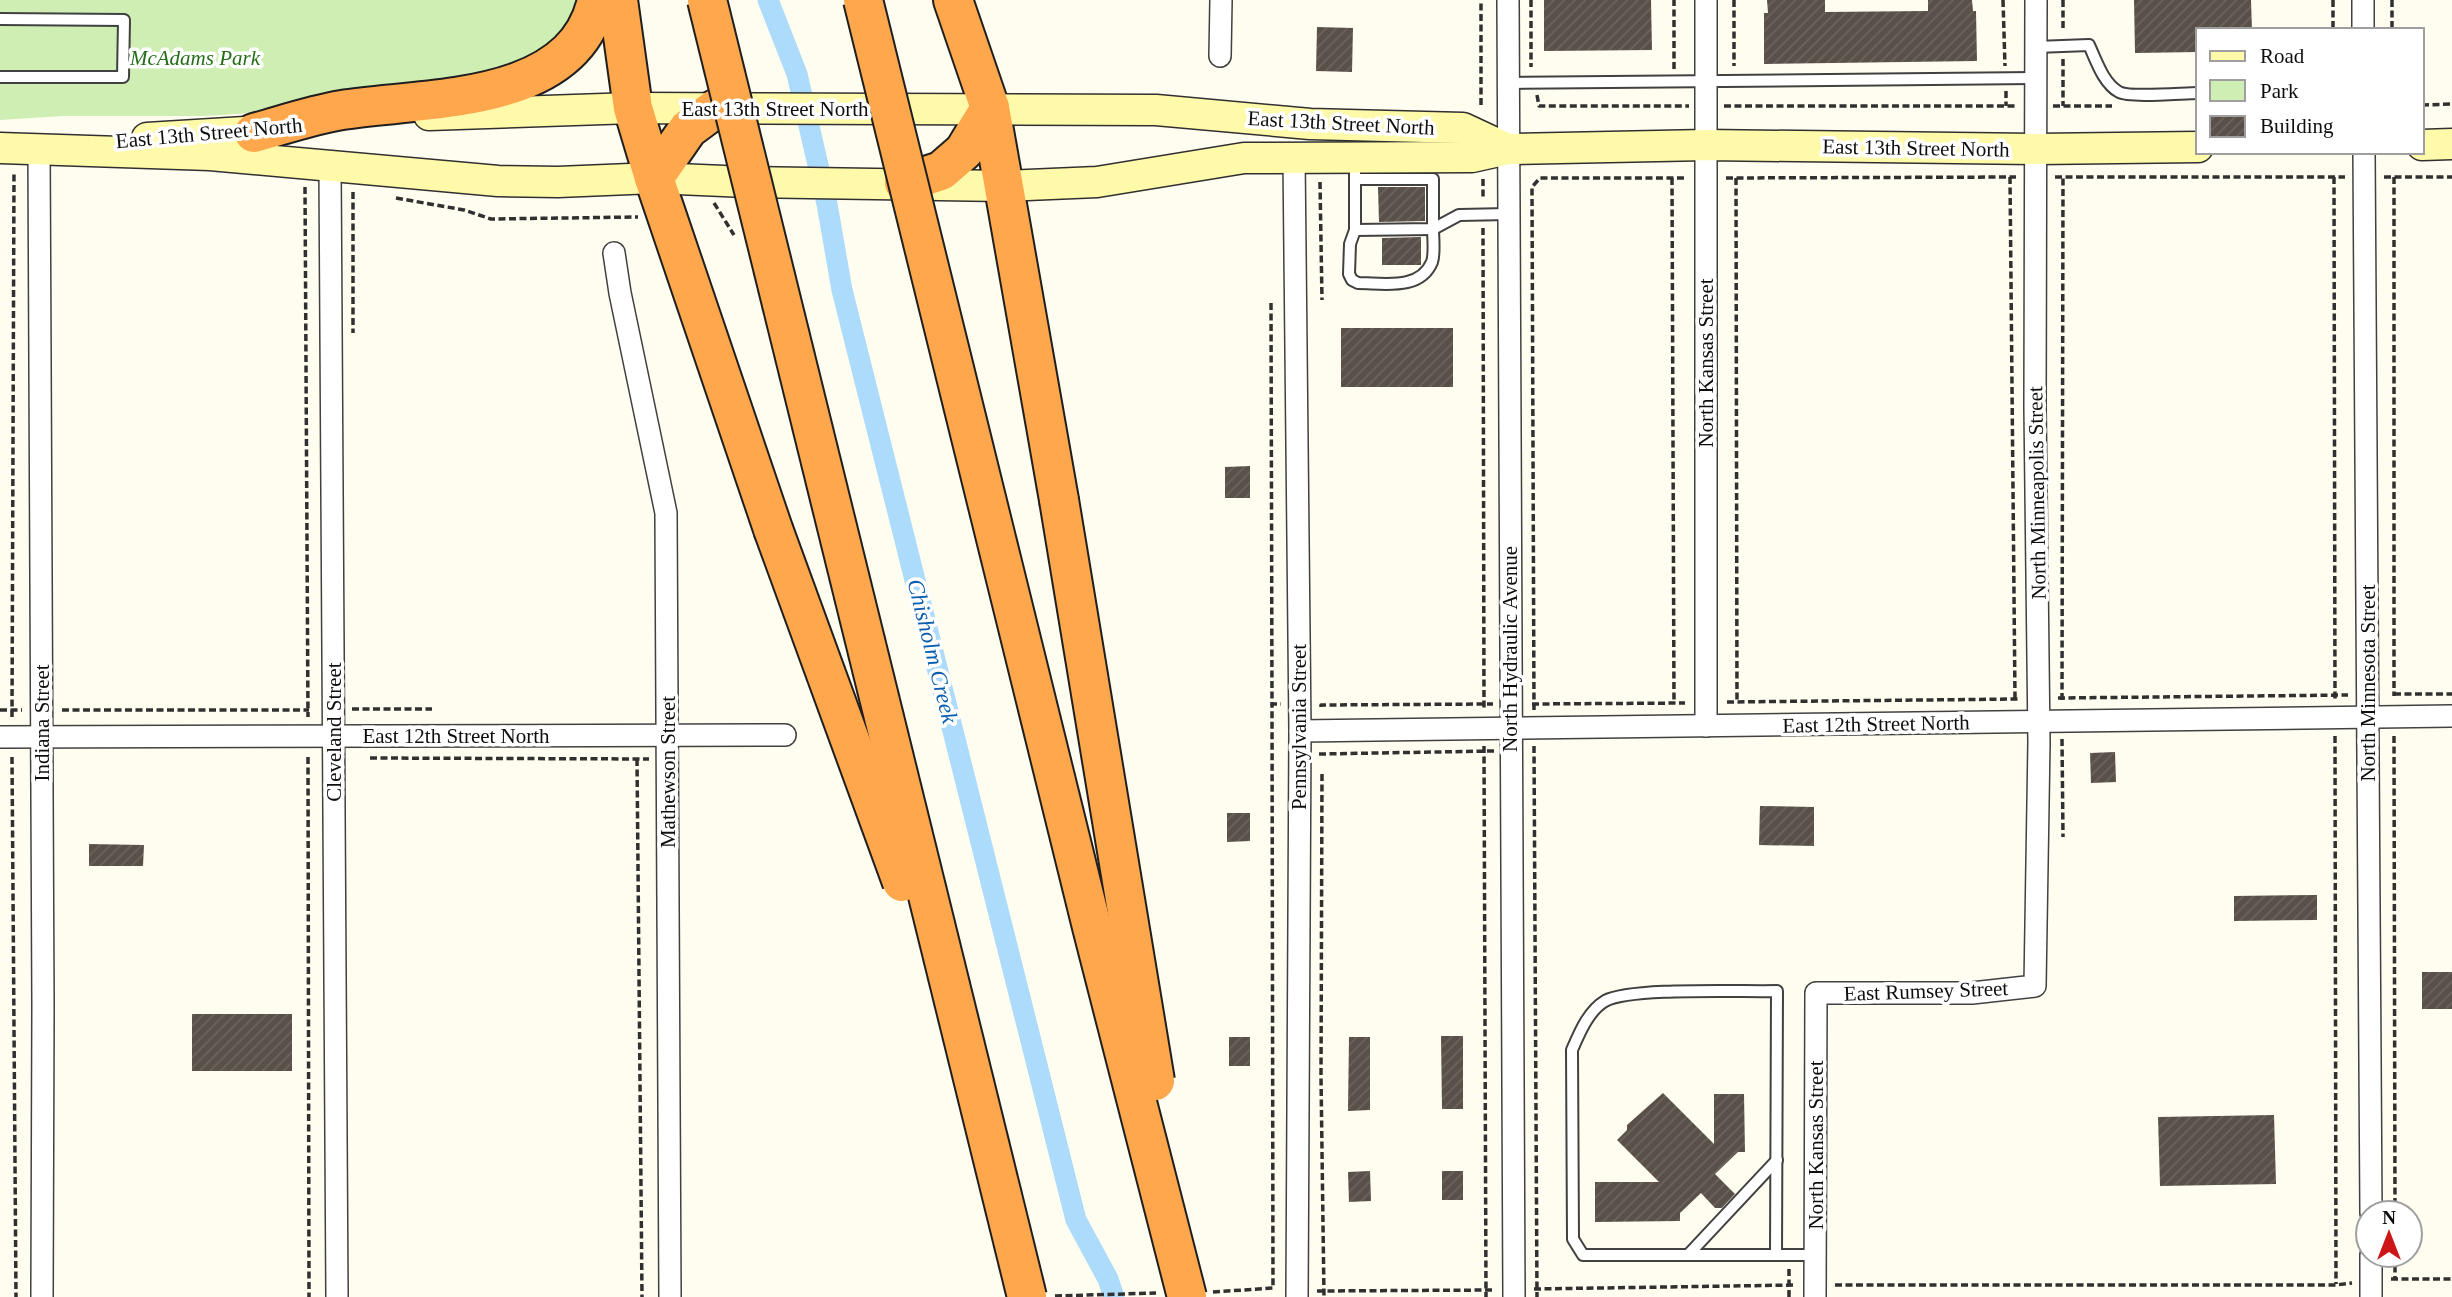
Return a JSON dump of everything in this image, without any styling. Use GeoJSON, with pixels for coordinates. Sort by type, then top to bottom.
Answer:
{"type":"FeatureCollection","features":[{"type":"Feature","properties":{"kind":"highway"},"geometry":{"type":"LineString","coordinates":[[254,132],[339,110],[508,87],[542,72],[576,44],[594,13],[597,0]]}},
{"type":"Feature","properties":{"kind":"highway"},"geometry":{"type":"LineString","coordinates":[[618,0],[633,108],[654,178],[773,529],[935,967],[985,1133]]}},
{"type":"Feature","properties":{"kind":"highway"},"geometry":{"type":"LineString","coordinates":[[707,0],[1027,1297]]}},
{"type":"Feature","properties":{"kind":"highway"},"geometry":{"type":"LineString","coordinates":[[863,0],[1092,927],[1187,1295]]}},
{"type":"Feature","properties":{"kind":"highway"},"geometry":{"type":"LineString","coordinates":[[953,0],[990,108],[1059,500],[1187,1295]]}},
{"type":"Feature","properties":{"kind":"highway"},"geometry":{"type":"LineString","coordinates":[[904,183],[941,172],[964,151],[990,108]]}},
{"type":"Feature","properties":{"kind":"highway"},"geometry":{"type":"LineString","coordinates":[[654,178],[688,129],[715,109]]}},
{"type":"Feature","properties":{"kind":"main road","name":"East 13th Street North"},"geometry":{"type":"LineString","coordinates":[[39,160],[187,134],[254,132],[426,115],[633,108],[1156,110],[1310,124],[1464,128],[1508,149]]}},
{"type":"Feature","properties":{"kind":"main road","name":"East 13th Street North"},"geometry":{"type":"LineString","coordinates":[[7,160],[209,155],[330,178],[558,182],[654,178],[747,183],[1003,186],[1097,182],[1244,158],[1294,166],[1355,168],[1472,157],[1508,149],[1706,145],[2036,163],[2196,148]]}},
{"type":"Feature","properties":{"kind":"main road"},"geometry":{"type":"LineString","coordinates":[[2424,145],[2452,145]]}},
{"type":"Feature","properties":{"kind":"street"},"geometry":{"type":"LineString","coordinates":[[1220,56],[1221,0]]}},
{"type":"Feature","properties":{"kind":"street","name":"North Hydraulic Avenue"},"geometry":{"type":"LineString","coordinates":[[1508,0],[1514,1293]]}},
{"type":"Feature","properties":{"kind":"street","name":"North Kansas Street"},"geometry":{"type":"LineString","coordinates":[[1706,0],[1706,726]]}},
{"type":"Feature","properties":{"kind":"street","name":"North Minneapolis Street"},"geometry":{"type":"LineString","coordinates":[[2035,986],[2039,722],[2035,407],[2036,0]]}},
{"type":"Feature","properties":{"kind":"street"},"geometry":{"type":"LineString","coordinates":[[2363,0],[2363,28]]}},
{"type":"Feature","properties":{"kind":"street","name":"North Minnesota Street"},"geometry":{"type":"LineString","coordinates":[[2364,154],[2371,1199]]}},
{"type":"Feature","properties":{"kind":"street","name":"Indiana Street"},"geometry":{"type":"LineString","coordinates":[[39,160],[42,1297]]}},
{"type":"Feature","properties":{"kind":"street","name":"Pennsylvania Street"},"geometry":{"type":"LineString","coordinates":[[1294,166],[1300,731],[1297,1293]]}},
{"type":"Feature","properties":{"kind":"street","name":"Cleveland Street"},"geometry":{"type":"LineString","coordinates":[[330,178],[337,1297]]}},
{"type":"Feature","properties":{"kind":"street","name":"Mathewson Street"},"geometry":{"type":"LineString","coordinates":[[614,253],[666,513],[670,1297]]}},
{"type":"Feature","properties":{"kind":"street","name":"East 12th Street North"},"geometry":{"type":"LineString","coordinates":[[1300,731],[2452,716]]}},
{"type":"Feature","properties":{"kind":"street","name":"East 12th Street North"},"geometry":{"type":"LineString","coordinates":[[0,737],[785,735]]}},
{"type":"Feature","properties":{"kind":"street","name":"East Rumsey Street"},"geometry":{"type":"LineString","coordinates":[[1816,993],[1972,993],[2035,986]]}},
{"type":"Feature","properties":{"kind":"street","name":"North Kansas Street"},"geometry":{"type":"LineString","coordinates":[[1815,1291],[1816,993]]}},
{"type":"Feature","properties":{"kind":"street"},"geometry":{"type":"LineString","coordinates":[[2371,1269],[2371,1289]]}},
{"type":"Feature","properties":{"kind":"lane"},"geometry":{"type":"LineString","coordinates":[[0,19],[124,20],[124,77],[0,77]]}},
{"type":"Feature","properties":{"kind":"lane"},"geometry":{"type":"LineString","coordinates":[[2036,47],[2089,45],[2104,77],[2119,92],[2196,93]]}},
{"type":"Feature","properties":{"kind":"lane"},"geometry":{"type":"LineString","coordinates":[[1508,83],[2036,78]]}},
{"type":"Feature","properties":{"kind":"lane"},"geometry":{"type":"LineString","coordinates":[[1355,168],[1433,178],[1433,260],[1423,276],[1412,282],[1358,283],[1352,280],[1349,274],[1350,244],[1355,230],[1355,168]]}},
{"type":"Feature","properties":{"kind":"lane"},"geometry":{"type":"LineString","coordinates":[[1355,230],[1433,229],[1459,215],[1508,214]]}},
{"type":"Feature","properties":{"kind":"lane"},"geometry":{"type":"LineString","coordinates":[[1776,1255],[1777,991],[1638,993],[1604,1002],[1583,1024],[1572,1050],[1573,1239],[1583,1255],[1776,1255],[1815,1255]]}},
{"type":"Feature","properties":{"kind":"lane"},"geometry":{"type":"LineString","coordinates":[[1688,1255],[1777,1160]]}},
{"type":"Feature","properties":{"kind":"path"},"geometry":{"type":"LineString","coordinates":[[1481,0],[1481,105]]}},
{"type":"Feature","properties":{"kind":"path"},"geometry":{"type":"LineString","coordinates":[[1531,0],[1531,65],[1539,106],[2117,106]]}},
{"type":"Feature","properties":{"kind":"path"},"geometry":{"type":"LineString","coordinates":[[1674,0],[1674,106]]}},
{"type":"Feature","properties":{"kind":"path"},"geometry":{"type":"LineString","coordinates":[[1734,0],[1734,106]]}},
{"type":"Feature","properties":{"kind":"path"},"geometry":{"type":"LineString","coordinates":[[2003,0],[2006,106]]}},
{"type":"Feature","properties":{"kind":"path"},"geometry":{"type":"LineString","coordinates":[[2333,0],[2333,28]]}},
{"type":"Feature","properties":{"kind":"path"},"geometry":{"type":"LineString","coordinates":[[2392,0],[2392,28]]}},
{"type":"Feature","properties":{"kind":"path"},"geometry":{"type":"LineString","coordinates":[[2424,105],[2452,104]]}},
{"type":"Feature","properties":{"kind":"path"},"geometry":{"type":"LineString","coordinates":[[7,160],[39,160]]}},
{"type":"Feature","properties":{"kind":"path"},"geometry":{"type":"LineString","coordinates":[[1536,1297],[1532,187],[1540,178],[2010,177],[2036,163],[2063,177],[2452,177]]}},
{"type":"Feature","properties":{"kind":"path"},"geometry":{"type":"LineString","coordinates":[[1294,166],[1320,173],[1322,300]]}},
{"type":"Feature","properties":{"kind":"path"},"geometry":{"type":"LineString","coordinates":[[1471,177],[1483,178],[1486,1297]]}},
{"type":"Feature","properties":{"kind":"path"},"geometry":{"type":"LineString","coordinates":[[2010,177],[2015,699]]}},
{"type":"Feature","properties":{"kind":"path"},"geometry":{"type":"LineString","coordinates":[[2063,177],[2063,837]]}},
{"type":"Feature","properties":{"kind":"path"},"geometry":{"type":"LineString","coordinates":[[305,187],[330,178],[362,193]]}},
{"type":"Feature","properties":{"kind":"path"},"geometry":{"type":"LineString","coordinates":[[1672,178],[1674,703]]}},
{"type":"Feature","properties":{"kind":"path"},"geometry":{"type":"LineString","coordinates":[[1735,178],[1737,702]]}},
{"type":"Feature","properties":{"kind":"path"},"geometry":{"type":"LineString","coordinates":[[384,196],[464,210],[491,219],[585,216]]}},
{"type":"Feature","properties":{"kind":"path"},"geometry":{"type":"LineString","coordinates":[[1727,702],[2452,694]]}},
{"type":"Feature","properties":{"kind":"path"},"geometry":{"type":"LineString","coordinates":[[1324,1297],[1321,705],[1685,703]]}},
{"type":"Feature","properties":{"kind":"path"},"geometry":{"type":"LineString","coordinates":[[1069,1295],[1187,1295],[1273,1289],[1272,704]]}},
{"type":"Feature","properties":{"kind":"path"},"geometry":{"type":"LineString","coordinates":[[0,710],[432,709]]}},
{"type":"Feature","properties":{"kind":"path"},"geometry":{"type":"LineString","coordinates":[[637,759],[642,1297]]}},
{"type":"Feature","properties":{"kind":"path"},"geometry":{"type":"LineString","coordinates":[[2395,1269],[2395,1279]]}},
{"type":"Feature","properties":{"kind":"path"},"geometry":{"type":"LineString","coordinates":[[1297,1293],[1486,1290],[1514,1293],[1536,1289],[1815,1291],[2336,1285],[2371,1289],[2395,1279],[2452,1279]]}},
{"type":"Feature","properties":{"kind":"green space","name":"McAdams Park"},"geometry":{"type":"Polygon","coordinates":[[[0,0],[587,0],[562,41],[495,78],[268,112],[205,116],[63,116],[0,120],[0,0]]]}},
{"type":"Feature","properties":{"kind":"building"},"geometry":{"type":"Polygon","coordinates":[[[1544,0],[1651,0],[1652,50],[1544,51],[1544,0]]]}},
{"type":"Feature","properties":{"kind":"building"},"geometry":{"type":"Polygon","coordinates":[[[1767,0],[1825,0],[1825,12],[1928,11],[1928,0],[1972,0],[1973,11],[1976,11],[1977,61],[1764,64],[1764,13],[1768,13],[1767,0]]]}},
{"type":"Feature","properties":{"kind":"building"},"geometry":{"type":"Polygon","coordinates":[[[2134,0],[2251,0],[2252,28],[2196,28],[2196,52],[2135,53],[2134,0]]]}},
{"type":"Feature","properties":{"kind":"building"},"geometry":{"type":"Polygon","coordinates":[[[1317,27],[1353,28],[1352,72],[1316,71],[1317,27]]]}},
{"type":"Feature","properties":{"kind":"building"},"geometry":{"type":"Polygon","coordinates":[[[1378,187],[1425,187],[1425,221],[1379,222],[1378,187]]]}},
{"type":"Feature","properties":{"kind":"building"},"geometry":{"type":"Polygon","coordinates":[[[1421,237],[1421,265],[1382,265],[1382,238],[1421,237]]]}},
{"type":"Feature","properties":{"kind":"building"},"geometry":{"type":"Polygon","coordinates":[[[1341,328],[1453,328],[1453,387],[1341,387],[1341,328]]]}},
{"type":"Feature","properties":{"kind":"building"},"geometry":{"type":"Polygon","coordinates":[[[1250,466],[1250,498],[1225,498],[1225,467],[1250,466]]]}},
{"type":"Feature","properties":{"kind":"building"},"geometry":{"type":"Polygon","coordinates":[[[2115,752],[2116,782],[2091,783],[2090,753],[2115,752]]]}},
{"type":"Feature","properties":{"kind":"building"},"geometry":{"type":"Polygon","coordinates":[[[1760,806],[1814,807],[1814,846],[1759,845],[1760,806]]]}},
{"type":"Feature","properties":{"kind":"building"},"geometry":{"type":"Polygon","coordinates":[[[1227,813],[1250,813],[1250,841],[1227,842],[1227,813]]]}},
{"type":"Feature","properties":{"kind":"building"},"geometry":{"type":"Polygon","coordinates":[[[89,844],[144,845],[143,866],[89,866],[89,844]]]}},
{"type":"Feature","properties":{"kind":"building"},"geometry":{"type":"Polygon","coordinates":[[[2317,895],[2317,920],[2234,921],[2234,896],[2317,895]]]}},
{"type":"Feature","properties":{"kind":"building"},"geometry":{"type":"Polygon","coordinates":[[[2422,972],[2452,972],[2452,1009],[2422,1009],[2422,972]]]}},
{"type":"Feature","properties":{"kind":"building"},"geometry":{"type":"Polygon","coordinates":[[[192,1014],[292,1014],[292,1071],[192,1071],[192,1014]]]}},
{"type":"Feature","properties":{"kind":"building"},"geometry":{"type":"Polygon","coordinates":[[[1441,1036],[1463,1036],[1463,1109],[1442,1109],[1441,1036]]]}},
{"type":"Feature","properties":{"kind":"building"},"geometry":{"type":"Polygon","coordinates":[[[1229,1037],[1250,1037],[1250,1066],[1229,1066],[1229,1037]]]}},
{"type":"Feature","properties":{"kind":"building"},"geometry":{"type":"Polygon","coordinates":[[[1349,1037],[1370,1037],[1370,1110],[1348,1111],[1349,1037]]]}},
{"type":"Feature","properties":{"kind":"building"},"geometry":{"type":"Polygon","coordinates":[[[1663,1093],[1714,1144],[1714,1094],[1744,1094],[1745,1152],[1738,1152],[1715,1174],[1735,1194],[1722,1208],[1715,1208],[1701,1193],[1680,1213],[1680,1221],[1595,1222],[1595,1182],[1659,1182],[1617,1140],[1627,1130],[1627,1125],[1663,1093]]]}},
{"type":"Feature","properties":{"kind":"building"},"geometry":{"type":"Polygon","coordinates":[[[2274,1115],[2276,1184],[2160,1186],[2158,1117],[2274,1115]]]}},
{"type":"Feature","properties":{"kind":"building"},"geometry":{"type":"Polygon","coordinates":[[[1370,1171],[1371,1201],[1349,1202],[1348,1172],[1370,1171]]]}},
{"type":"Feature","properties":{"kind":"building"},"geometry":{"type":"Polygon","coordinates":[[[1442,1171],[1463,1171],[1463,1200],[1442,1200],[1442,1171]]]}},
{"type":"Feature","properties":{"kind":"waterway","name":"Chisholm Creek"},"geometry":{"type":"LineString","coordinates":[[768,0],[797,74],[827,204],[842,290],[1076,1220],[1108,1279],[1114,1297]]}}]}
